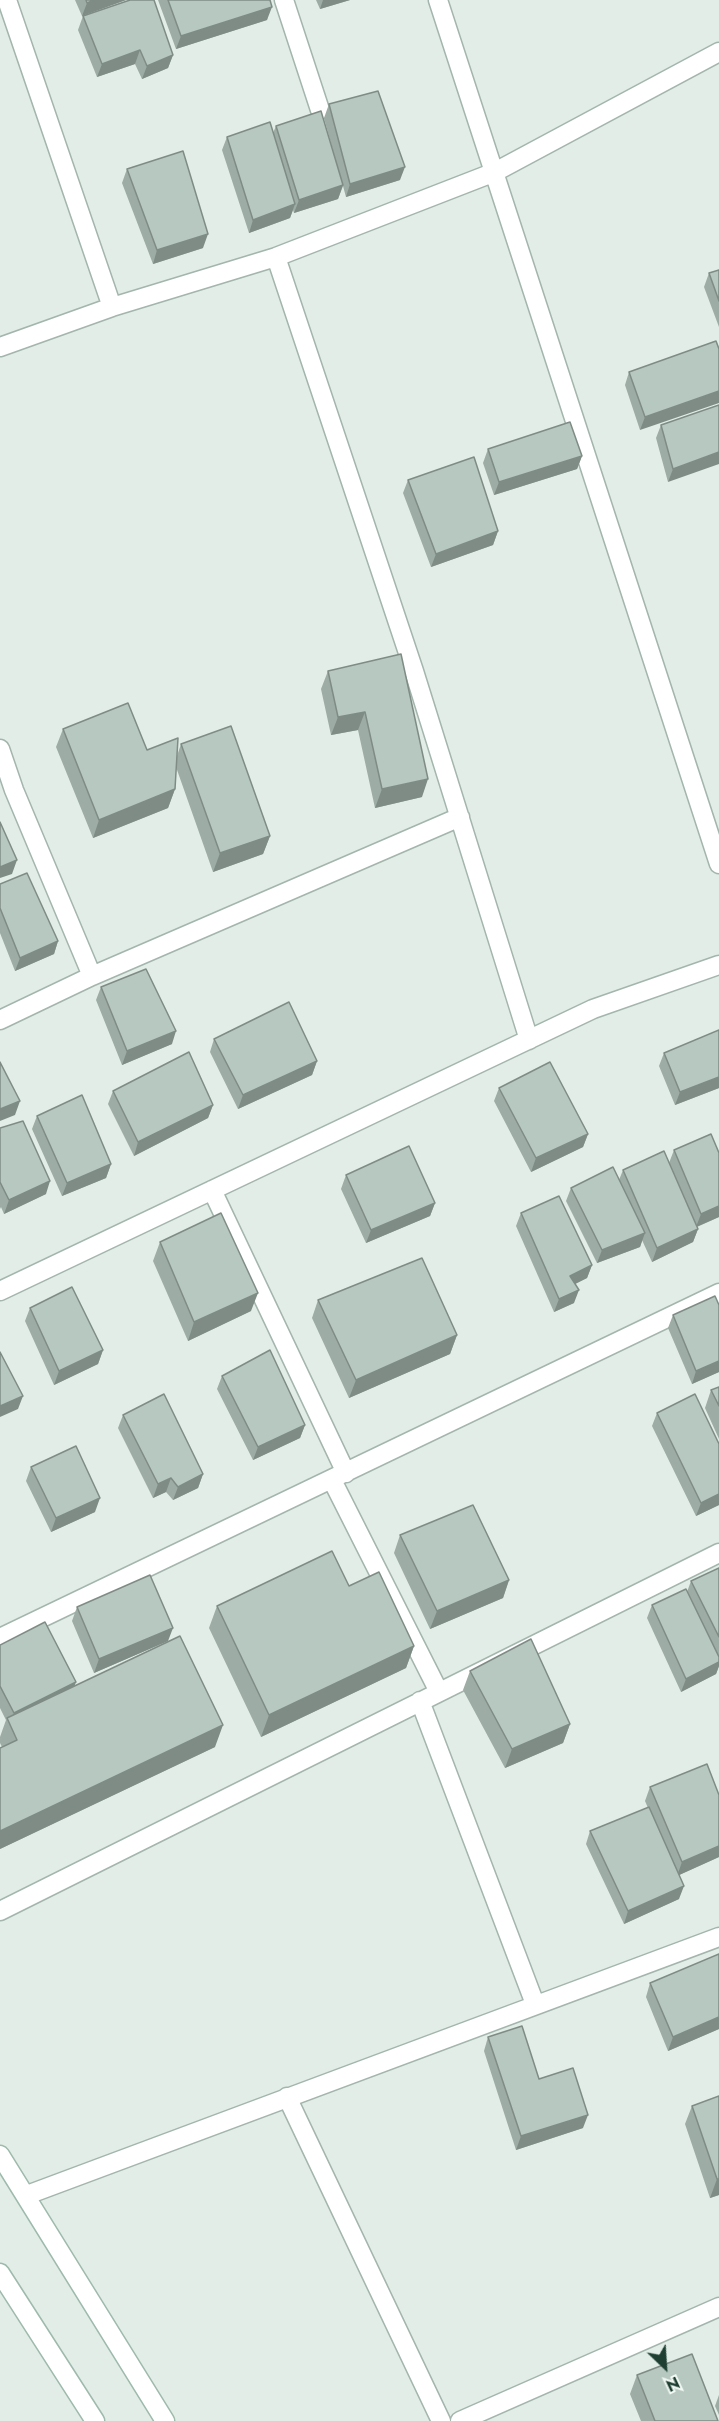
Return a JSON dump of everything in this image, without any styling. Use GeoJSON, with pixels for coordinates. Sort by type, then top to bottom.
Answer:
{"type":"FeatureCollection","features":[{"type":"Feature","properties":{"kind":"street"},"geometry":{"type":"LineString","coordinates":[[7,0],[112,307]]}},
{"type":"Feature","properties":{"kind":"street"},"geometry":{"type":"LineString","coordinates":[[284,0],[320,110]]}},
{"type":"Feature","properties":{"kind":"street"},"geometry":{"type":"LineString","coordinates":[[438,0],[719,864]]}},
{"type":"Feature","properties":{"kind":"street"},"geometry":{"type":"LineString","coordinates":[[0,346],[112,307],[276,257],[495,172],[719,52]]}},
{"type":"Feature","properties":{"kind":"street"},"geometry":{"type":"LineString","coordinates":[[276,257],[414,671],[529,1040]]}},
{"type":"Feature","properties":{"kind":"street"},"geometry":{"type":"LineString","coordinates":[[0,749],[7,793],[92,976]]}},
{"type":"Feature","properties":{"kind":"street"},"geometry":{"type":"LineString","coordinates":[[0,1020],[92,976],[459,817]]}},
{"type":"Feature","properties":{"kind":"street"},"geometry":{"type":"LineString","coordinates":[[0,1291],[593,1009],[719,965]]}},
{"type":"Feature","properties":{"kind":"street"},"geometry":{"type":"LineString","coordinates":[[212,1190],[339,1477],[439,1692]]}},
{"type":"Feature","properties":{"kind":"street"},"geometry":{"type":"LineString","coordinates":[[0,1638],[719,1293]]}},
{"type":"Feature","properties":{"kind":"street"},"geometry":{"type":"LineString","coordinates":[[0,1911],[719,1553]]}},
{"type":"Feature","properties":{"kind":"street"},"geometry":{"type":"LineString","coordinates":[[420,1701],[535,2004]]}},
{"type":"Feature","properties":{"kind":"street"},"geometry":{"type":"LineString","coordinates":[[27,2195],[719,1937]]}},
{"type":"Feature","properties":{"kind":"street"},"geometry":{"type":"LineString","coordinates":[[287,2097],[441,2421]]}},
{"type":"Feature","properties":{"kind":"street"},"geometry":{"type":"LineString","coordinates":[[0,2155],[27,2195],[165,2421]]}},
{"type":"Feature","properties":{"kind":"street"},"geometry":{"type":"LineString","coordinates":[[0,2273],[95,2421]]}},
{"type":"Feature","properties":{"kind":"street"},"geometry":{"type":"LineString","coordinates":[[460,2421],[719,2307]]}},
{"type":"Feature","properties":{"kind":"building"},"geometry":{"type":"Polygon","coordinates":[[[130,0],[154,0],[173,55],[147,66],[140,50],[102,64],[83,16],[130,0]]]}},
{"type":"Feature","properties":{"kind":"building"},"geometry":{"type":"Polygon","coordinates":[[[168,0],[270,0],[272,7],[181,36],[168,0]]]}},
{"type":"Feature","properties":{"kind":"building"},"geometry":{"type":"Polygon","coordinates":[[[378,91],[405,167],[350,184],[329,104],[378,91]]]}},
{"type":"Feature","properties":{"kind":"building"},"geometry":{"type":"Polygon","coordinates":[[[321,111],[343,185],[299,200],[276,126],[321,111]]]}},
{"type":"Feature","properties":{"kind":"building"},"geometry":{"type":"Polygon","coordinates":[[[270,122],[295,204],[253,220],[227,137],[270,122]]]}},
{"type":"Feature","properties":{"kind":"building"},"geometry":{"type":"Polygon","coordinates":[[[183,151],[208,234],[157,250],[127,169],[183,151]]]}},
{"type":"Feature","properties":{"kind":"building"},"geometry":{"type":"Polygon","coordinates":[[[719,270],[719,301],[709,273],[719,270]]]}},
{"type":"Feature","properties":{"kind":"building"},"geometry":{"type":"Polygon","coordinates":[[[716,341],[719,349],[719,391],[645,417],[629,372],[716,341]]]}},
{"type":"Feature","properties":{"kind":"building"},"geometry":{"type":"Polygon","coordinates":[[[719,405],[719,452],[673,469],[661,425],[719,405]]]}},
{"type":"Feature","properties":{"kind":"building"},"geometry":{"type":"Polygon","coordinates":[[[570,422],[582,456],[499,482],[488,449],[570,422]]]}},
{"type":"Feature","properties":{"kind":"building"},"geometry":{"type":"Polygon","coordinates":[[[474,457],[498,531],[436,554],[408,480],[474,457]]]}},
{"type":"Feature","properties":{"kind":"building"},"geometry":{"type":"Polygon","coordinates":[[[401,654],[428,779],[382,789],[365,712],[338,717],[328,671],[401,654]]]}},
{"type":"Feature","properties":{"kind":"building"},"geometry":{"type":"Polygon","coordinates":[[[128,703],[147,750],[178,738],[175,789],[99,820],[63,729],[128,703]]]}},
{"type":"Feature","properties":{"kind":"building"},"geometry":{"type":"Polygon","coordinates":[[[231,726],[270,836],[220,853],[181,744],[231,726]]]}},
{"type":"Feature","properties":{"kind":"building"},"geometry":{"type":"Polygon","coordinates":[[[0,822],[17,860],[0,867],[0,822]]]}},
{"type":"Feature","properties":{"kind":"building"},"geometry":{"type":"Polygon","coordinates":[[[27,873],[58,941],[20,958],[0,908],[0,884],[27,873]]]}},
{"type":"Feature","properties":{"kind":"building"},"geometry":{"type":"Polygon","coordinates":[[[146,969],[176,1031],[127,1051],[101,987],[146,969]]]}},
{"type":"Feature","properties":{"kind":"building"},"geometry":{"type":"Polygon","coordinates":[[[289,1002],[317,1061],[243,1095],[214,1039],[289,1002]]]}},
{"type":"Feature","properties":{"kind":"building"},"geometry":{"type":"Polygon","coordinates":[[[719,1030],[719,1077],[680,1092],[664,1053],[719,1030]]]}},
{"type":"Feature","properties":{"kind":"building"},"geometry":{"type":"Polygon","coordinates":[[[189,1052],[213,1105],[138,1142],[113,1091],[189,1052]]]}},
{"type":"Feature","properties":{"kind":"building"},"geometry":{"type":"Polygon","coordinates":[[[0,1062],[20,1101],[0,1109],[0,1062]]]}},
{"type":"Feature","properties":{"kind":"building"},"geometry":{"type":"Polygon","coordinates":[[[550,1062],[588,1134],[536,1158],[499,1088],[550,1062]]]}},
{"type":"Feature","properties":{"kind":"building"},"geometry":{"type":"Polygon","coordinates":[[[82,1095],[111,1164],[67,1183],[37,1116],[82,1095]]]}},
{"type":"Feature","properties":{"kind":"building"},"geometry":{"type":"Polygon","coordinates":[[[23,1121],[50,1181],[9,1200],[0,1182],[0,1128],[23,1121]]]}},
{"type":"Feature","properties":{"kind":"building"},"geometry":{"type":"Polygon","coordinates":[[[711,1134],[719,1153],[719,1206],[701,1214],[674,1150],[711,1134]]]}},
{"type":"Feature","properties":{"kind":"building"},"geometry":{"type":"Polygon","coordinates":[[[409,1146],[435,1203],[371,1230],[346,1175],[409,1146]]]}},
{"type":"Feature","properties":{"kind":"building"},"geometry":{"type":"Polygon","coordinates":[[[664,1151],[698,1229],[657,1248],[623,1170],[664,1151]]]}},
{"type":"Feature","properties":{"kind":"building"},"geometry":{"type":"Polygon","coordinates":[[[613,1167],[645,1233],[602,1250],[571,1188],[613,1167]]]}},
{"type":"Feature","properties":{"kind":"building"},"geometry":{"type":"Polygon","coordinates":[[[559,1196],[592,1265],[570,1276],[579,1290],[559,1299],[521,1213],[559,1196]]]}},
{"type":"Feature","properties":{"kind":"building"},"geometry":{"type":"Polygon","coordinates":[[[221,1213],[258,1293],[194,1322],[160,1242],[221,1213]]]}},
{"type":"Feature","properties":{"kind":"building"},"geometry":{"type":"Polygon","coordinates":[[[422,1258],[457,1335],[356,1380],[318,1300],[422,1258]]]}},
{"type":"Feature","properties":{"kind":"building"},"geometry":{"type":"Polygon","coordinates":[[[72,1287],[103,1350],[59,1371],[30,1308],[72,1287]]]}},
{"type":"Feature","properties":{"kind":"building"},"geometry":{"type":"Polygon","coordinates":[[[715,1296],[719,1305],[719,1361],[696,1371],[673,1315],[715,1296]]]}},
{"type":"Feature","properties":{"kind":"building"},"geometry":{"type":"Polygon","coordinates":[[[270,1350],[305,1425],[258,1447],[222,1376],[270,1350]]]}},
{"type":"Feature","properties":{"kind":"building"},"geometry":{"type":"Polygon","coordinates":[[[0,1352],[23,1396],[0,1406],[0,1352]]]}},
{"type":"Feature","properties":{"kind":"building"},"geometry":{"type":"Polygon","coordinates":[[[719,1387],[719,1406],[711,1390],[719,1387]]]}},
{"type":"Feature","properties":{"kind":"building"},"geometry":{"type":"Polygon","coordinates":[[[164,1394],[203,1474],[178,1487],[171,1478],[158,1484],[123,1415],[164,1394]]]}},
{"type":"Feature","properties":{"kind":"building"},"geometry":{"type":"Polygon","coordinates":[[[695,1394],[719,1444],[719,1494],[701,1503],[657,1413],[695,1394]]]}},
{"type":"Feature","properties":{"kind":"building"},"geometry":{"type":"Polygon","coordinates":[[[76,1446],[100,1498],[56,1518],[31,1467],[76,1446]]]}},
{"type":"Feature","properties":{"kind":"building"},"geometry":{"type":"Polygon","coordinates":[[[473,1505],[509,1580],[437,1611],[400,1535],[473,1505]]]}},
{"type":"Feature","properties":{"kind":"building"},"geometry":{"type":"Polygon","coordinates":[[[332,1551],[349,1586],[379,1572],[414,1646],[269,1715],[217,1606],[332,1551]]]}},
{"type":"Feature","properties":{"kind":"building"},"geometry":{"type":"Polygon","coordinates":[[[719,1568],[719,1637],[691,1581],[719,1568]]]}},
{"type":"Feature","properties":{"kind":"building"},"geometry":{"type":"Polygon","coordinates":[[[150,1575],[173,1628],[99,1659],[77,1607],[150,1575]]]}},
{"type":"Feature","properties":{"kind":"building"},"geometry":{"type":"Polygon","coordinates":[[[686,1589],[719,1657],[719,1662],[686,1679],[652,1605],[686,1589]]]}},
{"type":"Feature","properties":{"kind":"building"},"geometry":{"type":"Polygon","coordinates":[[[45,1622],[76,1682],[14,1713],[0,1686],[0,1645],[45,1622]]]}},
{"type":"Feature","properties":{"kind":"building"},"geometry":{"type":"Polygon","coordinates":[[[180,1636],[223,1725],[0,1831],[0,1748],[17,1740],[7,1718],[180,1636]]]}},
{"type":"Feature","properties":{"kind":"building"},"geometry":{"type":"Polygon","coordinates":[[[531,1639],[570,1724],[512,1749],[470,1671],[531,1639]]]}},
{"type":"Feature","properties":{"kind":"building"},"geometry":{"type":"Polygon","coordinates":[[[707,1764],[719,1795],[719,1846],[682,1862],[650,1787],[707,1764]]]}},
{"type":"Feature","properties":{"kind":"building"},"geometry":{"type":"Polygon","coordinates":[[[649,1807],[684,1886],[628,1911],[590,1831],[649,1807]]]}},
{"type":"Feature","properties":{"kind":"building"},"geometry":{"type":"Polygon","coordinates":[[[719,1954],[719,2017],[673,2037],[650,1983],[719,1954]]]}},
{"type":"Feature","properties":{"kind":"building"},"geometry":{"type":"Polygon","coordinates":[[[522,2026],[539,2079],[573,2068],[588,2115],[521,2136],[488,2037],[522,2026]]]}},
{"type":"Feature","properties":{"kind":"building"},"geometry":{"type":"Polygon","coordinates":[[[719,2096],[719,2179],[717,2179],[692,2106],[719,2096]]]}},
{"type":"Feature","properties":{"kind":"building"},"geometry":{"type":"Polygon","coordinates":[[[692,2354],[718,2421],[655,2421],[637,2375],[692,2354]]]}}]}
